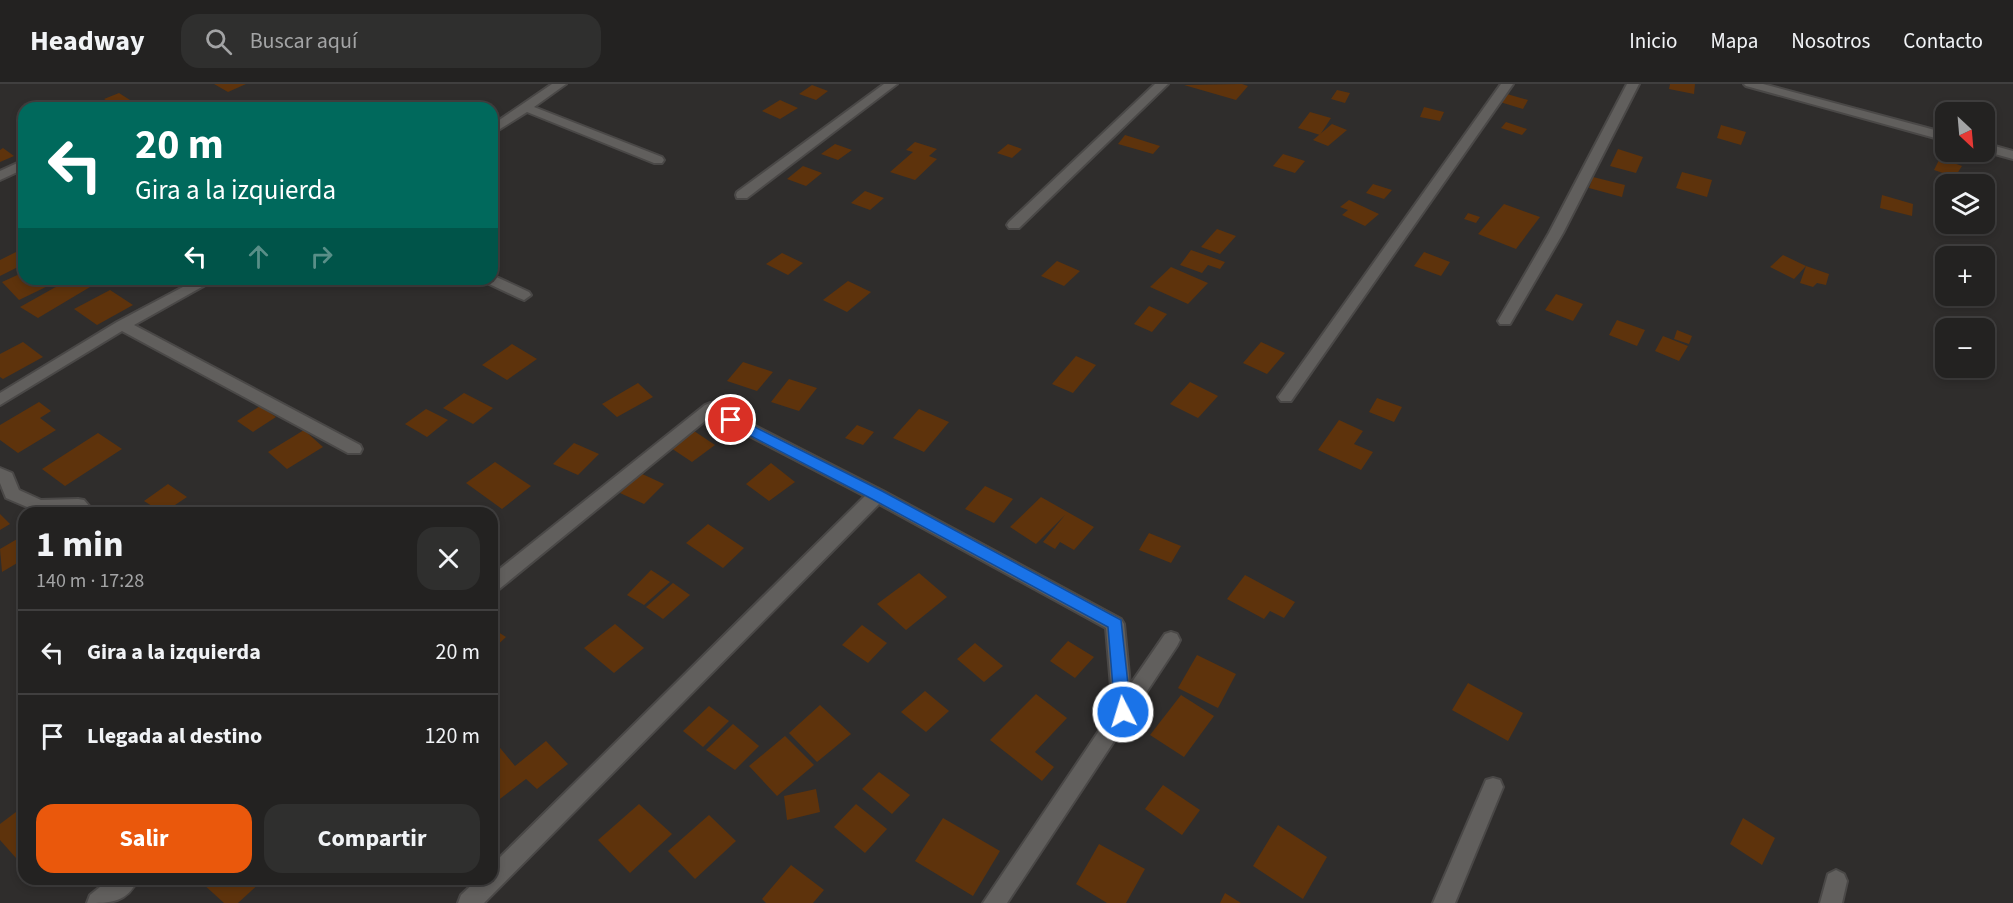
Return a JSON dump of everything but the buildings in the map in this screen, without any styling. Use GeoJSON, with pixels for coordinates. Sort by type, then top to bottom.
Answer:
{"type":"FeatureCollection","features":[{"type":"Feature","properties":{"kind":"street"},"geometry":{"type":"LineString","coordinates":[[498,126],[560,84]]}},
{"type":"Feature","properties":{"kind":"street"},"geometry":{"type":"LineString","coordinates":[[742,195],[891,84]]}},
{"type":"Feature","properties":{"kind":"street"},"geometry":{"type":"LineString","coordinates":[[1014,225],[1162,84]]}},
{"type":"Feature","properties":{"kind":"street"},"geometry":{"type":"LineString","coordinates":[[1286,397],[1507,84]]}},
{"type":"Feature","properties":{"kind":"street"},"geometry":{"type":"LineString","coordinates":[[1505,321],[1556,233],[1632,84]]}},
{"type":"Feature","properties":{"kind":"street"},"geometry":{"type":"LineString","coordinates":[[1750,84],[1935,134]]}},
{"type":"Feature","properties":{"kind":"street"},"geometry":{"type":"LineString","coordinates":[[525,107],[658,160]]}},
{"type":"Feature","properties":{"kind":"street"},"geometry":{"type":"LineString","coordinates":[[1995,150],[2013,155]]}},
{"type":"Feature","properties":{"kind":"street"},"geometry":{"type":"LineString","coordinates":[[0,176],[18,167]]}},
{"type":"Feature","properties":{"kind":"street"},"geometry":{"type":"LineString","coordinates":[[498,283],[524,295]]}},
{"type":"Feature","properties":{"kind":"street"},"geometry":{"type":"LineString","coordinates":[[0,399],[122,325],[198,285]]}},
{"type":"Feature","properties":{"kind":"street"},"geometry":{"type":"LineString","coordinates":[[122,325],[354,448]]}},
{"type":"Feature","properties":{"kind":"street"},"geometry":{"type":"LineString","coordinates":[[498,580],[710,409],[877,495],[1116,624],[1123,712]]}},
{"type":"Feature","properties":{"kind":"street"},"geometry":{"type":"LineString","coordinates":[[0,474],[6,477],[12,494],[39,506],[78,505],[80,507]]}},
{"type":"Feature","properties":{"kind":"street"},"geometry":{"type":"LineString","coordinates":[[498,874],[877,495]]}},
{"type":"Feature","properties":{"kind":"street"},"geometry":{"type":"LineString","coordinates":[[994,903],[1171,640]]}},
{"type":"Feature","properties":{"kind":"street"},"geometry":{"type":"LineString","coordinates":[[1444,903],[1493,787]]}},
{"type":"Feature","properties":{"kind":"street"},"geometry":{"type":"LineString","coordinates":[[1831,903],[1836,881]]}},
{"type":"Feature","properties":{"kind":"street"},"geometry":{"type":"LineString","coordinates":[[98,903],[120,885]]}},
{"type":"Feature","properties":{"kind":"street"},"geometry":{"type":"LineString","coordinates":[[469,903],[487,885]]}},
{"type":"Feature","properties":{"kind":"route"},"geometry":{"type":"LineString","coordinates":[[731,420],[877,495],[1116,624],[1123,712]]}}]}
